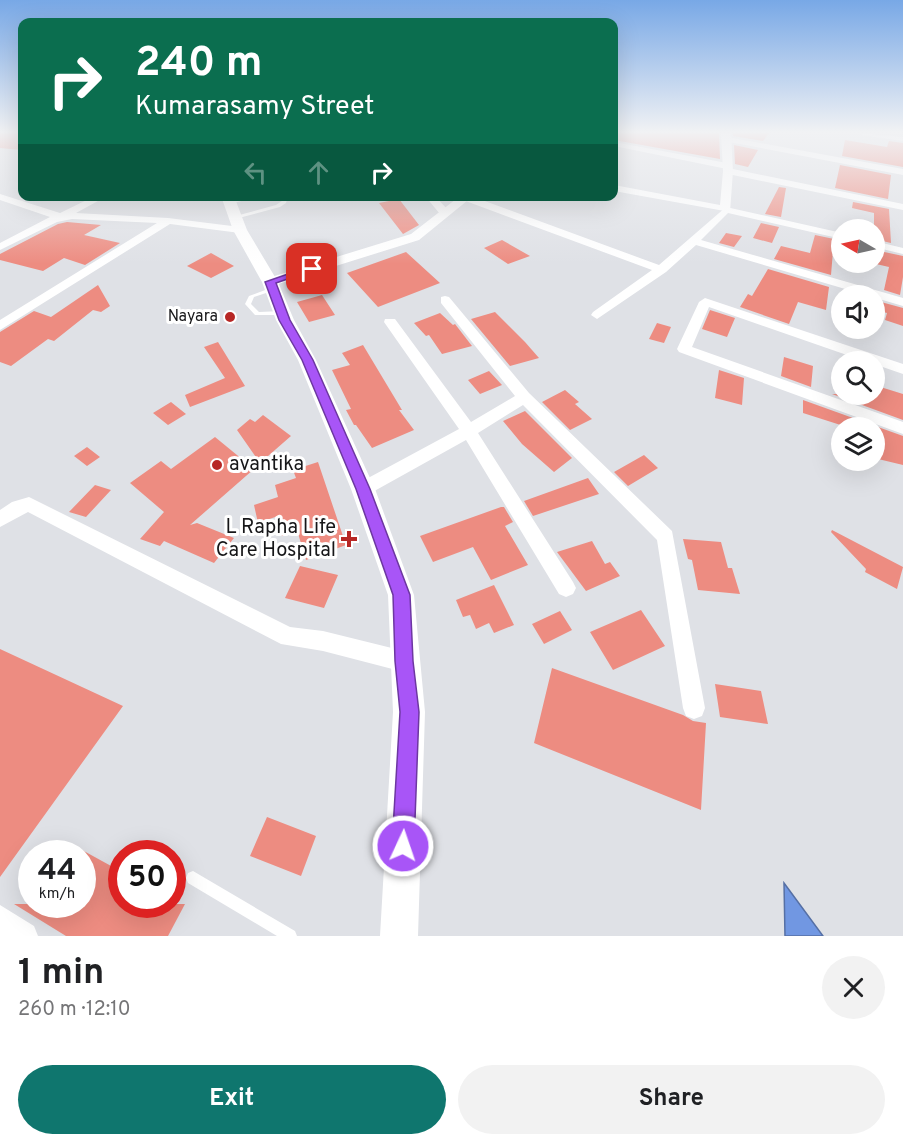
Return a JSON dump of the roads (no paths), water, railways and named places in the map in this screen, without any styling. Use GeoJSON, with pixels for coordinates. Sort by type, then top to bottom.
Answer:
{"type":"FeatureCollection","features":[{"type":"Feature","properties":{"kind":"main road"},"geometry":{"type":"LineString","coordinates":[[236,210],[272,285],[283,316],[307,360],[363,489],[401,595],[409,712],[399,936]]}},
{"type":"Feature","properties":{"kind":"street"},"geometry":{"type":"LineString","coordinates":[[597,315],[662,270],[696,242],[726,210],[728,177]]}},
{"type":"Feature","properties":{"kind":"street"},"geometry":{"type":"LineString","coordinates":[[767,177],[903,207]]}},
{"type":"Feature","properties":{"kind":"street"},"geometry":{"type":"LineString","coordinates":[[618,189],[831,234]]}},
{"type":"Feature","properties":{"kind":"street"},"geometry":{"type":"LineString","coordinates":[[0,197],[61,217],[168,221],[236,210]]}},
{"type":"Feature","properties":{"kind":"street"},"geometry":{"type":"LineString","coordinates":[[0,248],[93,201]]}},
{"type":"Feature","properties":{"kind":"street"},"geometry":{"type":"LineString","coordinates":[[434,201],[444,212]]}},
{"type":"Feature","properties":{"kind":"street"},"geometry":{"type":"LineString","coordinates":[[272,285],[415,237],[461,201]]}},
{"type":"Feature","properties":{"kind":"street"},"geometry":{"type":"LineString","coordinates":[[478,201],[662,270]]}},
{"type":"Feature","properties":{"kind":"street"},"geometry":{"type":"LineString","coordinates":[[0,326],[168,221]]}},
{"type":"Feature","properties":{"kind":"street"},"geometry":{"type":"LineString","coordinates":[[696,242],[903,302]]}},
{"type":"Feature","properties":{"kind":"street"},"geometry":{"type":"LineString","coordinates":[[885,246],[903,250]]}},
{"type":"Feature","properties":{"kind":"street"},"geometry":{"type":"LineString","coordinates":[[445,300],[524,397],[666,537],[694,708]]}},
{"type":"Feature","properties":{"kind":"street"},"geometry":{"type":"LineString","coordinates":[[903,369],[705,302],[684,349],[903,428]]}},
{"type":"Feature","properties":{"kind":"street"},"geometry":{"type":"LineString","coordinates":[[390,321],[469,431],[566,588]]}},
{"type":"Feature","properties":{"kind":"street"},"geometry":{"type":"LineString","coordinates":[[363,489],[469,431],[524,397]]}},
{"type":"Feature","properties":{"kind":"street"},"geometry":{"type":"LineString","coordinates":[[0,520],[13,510],[29,504],[288,637],[323,641],[404,661]]}},
{"type":"Feature","properties":{"kind":"street"},"geometry":{"type":"LineString","coordinates":[[0,919],[24,936]]}},
{"type":"Feature","properties":{"kind":"lane"},"geometry":{"type":"LineString","coordinates":[[236,210],[251,201]]}},
{"type":"Feature","properties":{"kind":"lane"},"geometry":{"type":"LineString","coordinates":[[236,210],[278,206],[284,201]]}},
{"type":"Feature","properties":{"kind":"lane"},"geometry":{"type":"LineString","coordinates":[[272,285],[252,296],[248,304],[257,314],[283,316]]}},
{"type":"Feature","properties":{"kind":"lane"},"geometry":{"type":"LineString","coordinates":[[193,878],[290,936]]}},
{"type":"Feature","properties":{"kind":"water"},"geometry":{"type":"Polygon","coordinates":[[[784,883],[823,936],[785,936],[784,883]]]}},
{"type":"Feature","properties":{"kind":"place","name":"Nayara"},"geometry":{"type":"Point","coordinates":[230,317]}},
{"type":"Feature","properties":{"kind":"place","name":"avantika"},"geometry":{"type":"Point","coordinates":[217,465]}},
{"type":"Feature","properties":{"kind":"place","name":"L Rapha Life Care Hospital"},"geometry":{"type":"Point","coordinates":[349,539]}}]}
